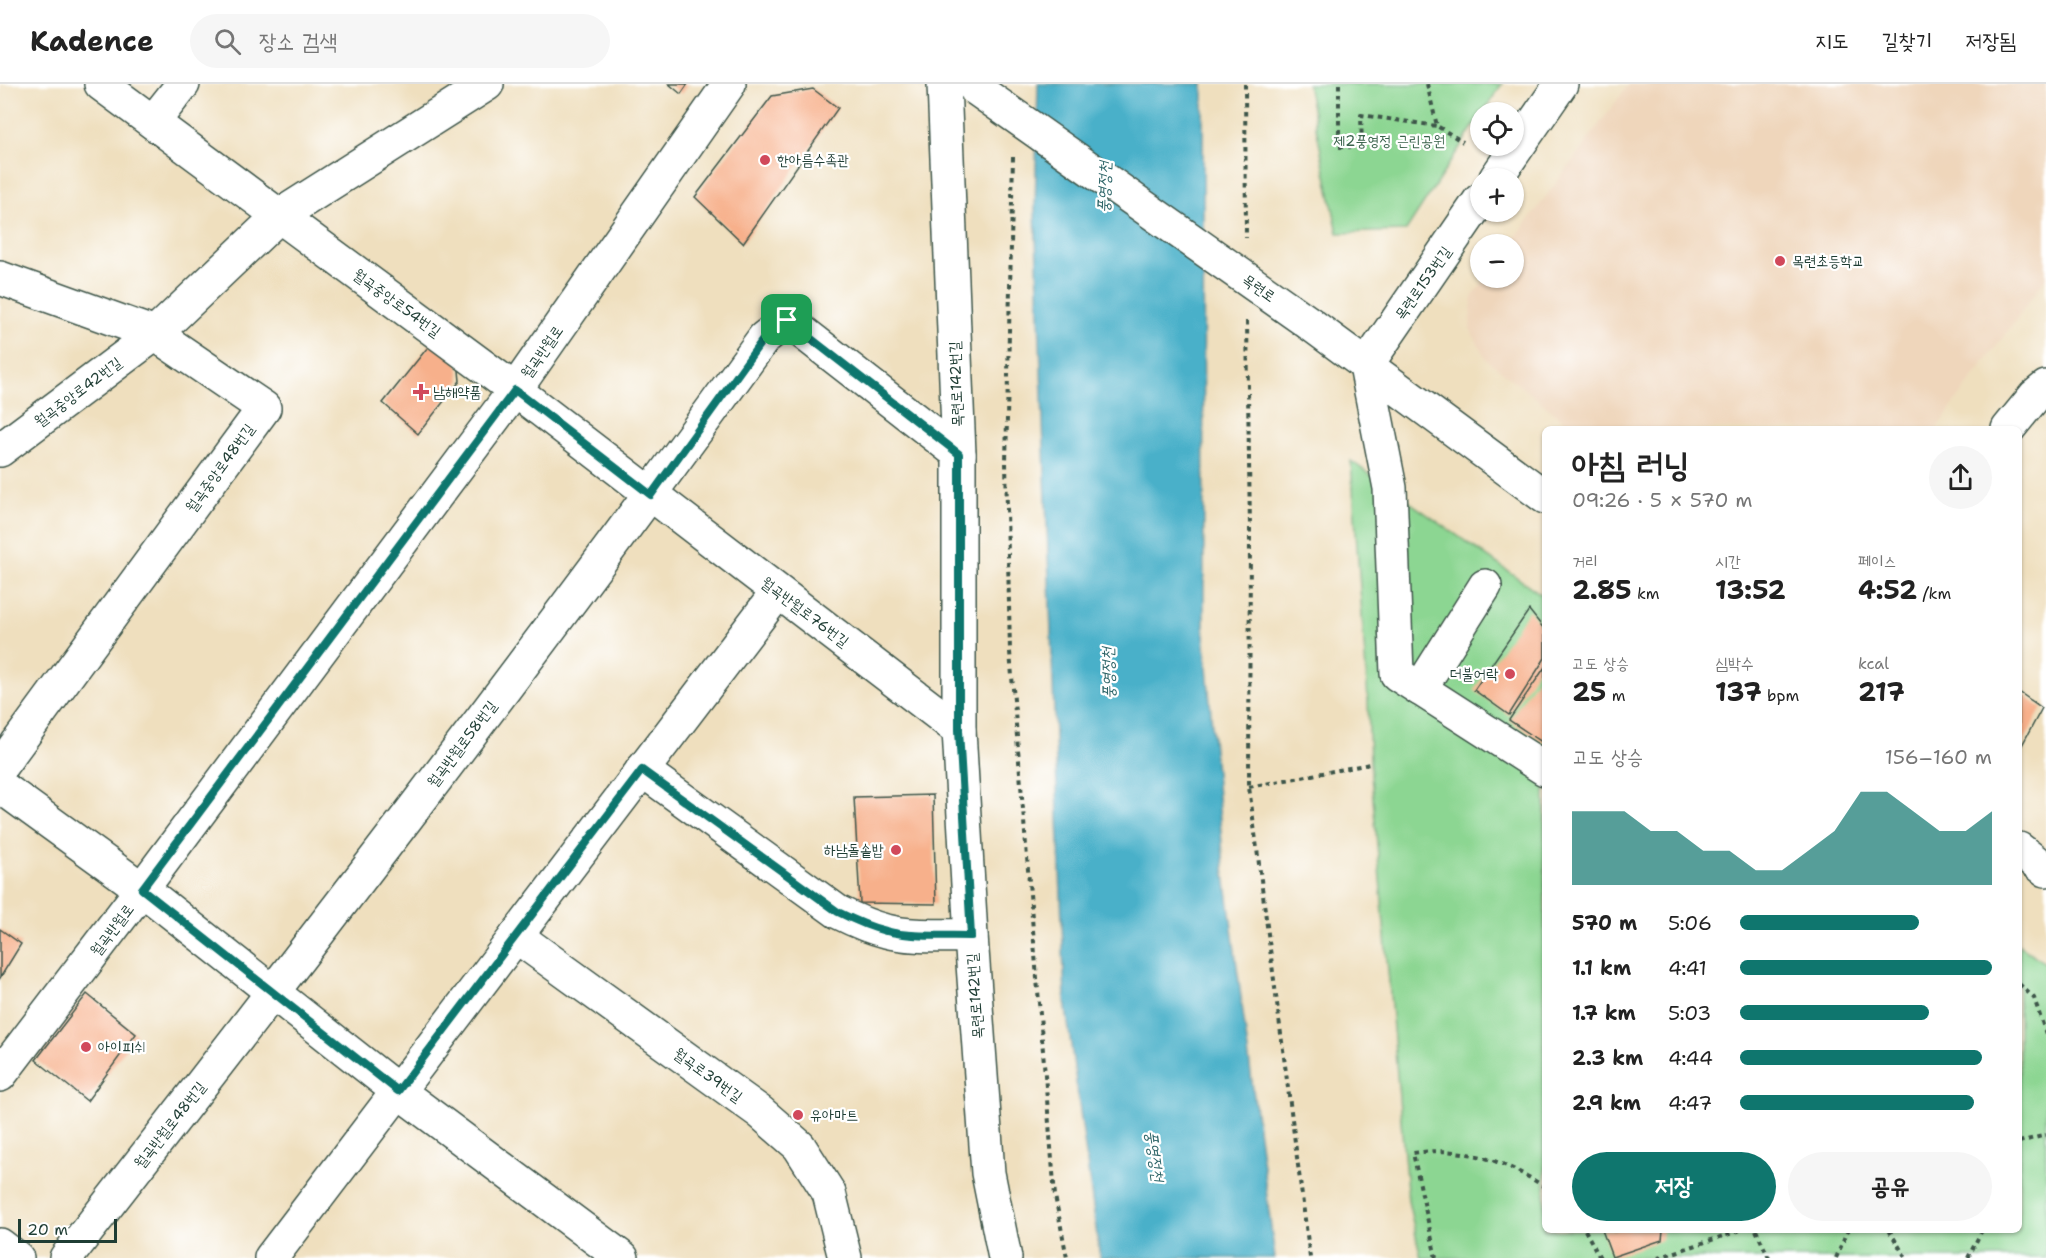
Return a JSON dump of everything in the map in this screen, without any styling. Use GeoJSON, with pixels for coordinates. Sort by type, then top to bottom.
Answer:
{"type":"FeatureCollection","features":[{"type":"Feature","properties":{"kind":"street","name":"월곡중앙로54번길"},"geometry":{"type":"LineString","coordinates":[[101,84],[515,390]]}},
{"type":"Feature","properties":{"kind":"street"},"geometry":{"type":"LineString","coordinates":[[153,123],[183,84]]}},
{"type":"Feature","properties":{"kind":"street"},"geometry":{"type":"LineString","coordinates":[[279,216],[487,84]]}},
{"type":"Feature","properties":{"kind":"street","name":"월곡반월로"},"geometry":{"type":"LineString","coordinates":[[0,1075],[515,390],[729,84]]}},
{"type":"Feature","properties":{"kind":"street"},"geometry":{"type":"LineString","coordinates":[[1503,168],[1561,84]]}},
{"type":"Feature","properties":{"kind":"street","name":"목련로"},"geometry":{"type":"LineString","coordinates":[[963,85],[1309,323],[1542,495]]}},
{"type":"Feature","properties":{"kind":"street","name":"목련로142번길"},"geometry":{"type":"LineString","coordinates":[[963,85],[959,730],[988,1173],[1005,1258]]}},
{"type":"Feature","properties":{"kind":"street","name":"목련로153번길"},"geometry":{"type":"LineString","coordinates":[[1366,366],[1470,215]]}},
{"type":"Feature","properties":{"kind":"street","name":"월곡중앙로42번길"},"geometry":{"type":"LineString","coordinates":[[0,450],[155,334],[279,216]]}},
{"type":"Feature","properties":{"kind":"street","name":"월곡중앙로48번길"},"geometry":{"type":"LineString","coordinates":[[0,278],[155,334],[264,408],[0,767]]}},
{"type":"Feature","properties":{"kind":"street"},"geometry":{"type":"LineString","coordinates":[[651,495],[764,338],[787,320],[959,454]]}},
{"type":"Feature","properties":{"kind":"street"},"geometry":{"type":"LineString","coordinates":[[1366,366],[1390,488],[1397,674],[1542,767]]}},
{"type":"Feature","properties":{"kind":"street"},"geometry":{"type":"LineString","coordinates":[[2010,426],[2035,396],[2046,387]]}},
{"type":"Feature","properties":{"kind":"street","name":"월곡반월로76번길"},"geometry":{"type":"LineString","coordinates":[[515,390],[959,730]]}},
{"type":"Feature","properties":{"kind":"street","name":"월곡반월로58번길"},"geometry":{"type":"LineString","coordinates":[[273,993],[651,495]]}},
{"type":"Feature","properties":{"kind":"street"},"geometry":{"type":"LineString","coordinates":[[1420,689],[1485,586]]}},
{"type":"Feature","properties":{"kind":"street"},"geometry":{"type":"LineString","coordinates":[[281,1255],[398,1091],[778,592]]}},
{"type":"Feature","properties":{"kind":"street"},"geometry":{"type":"LineString","coordinates":[[642,770],[838,912],[862,924],[888,932],[971,936]]}},
{"type":"Feature","properties":{"kind":"street"},"geometry":{"type":"LineString","coordinates":[[0,786],[142,889],[398,1091],[622,1258]]}},
{"type":"Feature","properties":{"kind":"street"},"geometry":{"type":"LineString","coordinates":[[2022,851],[2046,870]]}},
{"type":"Feature","properties":{"kind":"street","name":"월곡로39번길"},"geometry":{"type":"LineString","coordinates":[[516,936],[760,1112],[799,1146],[829,1193],[845,1258]]}},
{"type":"Feature","properties":{"kind":"street","name":"월곡반월로48번길"},"geometry":{"type":"LineString","coordinates":[[66,1258],[273,993]]}},
{"type":"Feature","properties":{"kind":"street"},"geometry":{"type":"LineString","coordinates":[[0,1245],[17,1258]]}},
{"type":"Feature","properties":{"kind":"path"},"geometry":{"type":"LineString","coordinates":[[1245,84],[1246,250]]}},
{"type":"Feature","properties":{"kind":"path"},"geometry":{"type":"LineString","coordinates":[[1339,84],[1339,147],[1362,147],[1361,115],[1437,126],[1463,142]]}},
{"type":"Feature","properties":{"kind":"path"},"geometry":{"type":"LineString","coordinates":[[1427,84],[1437,126]]}},
{"type":"Feature","properties":{"kind":"path"},"geometry":{"type":"LineString","coordinates":[[1013,155],[1006,462],[1010,652],[1055,1196],[1067,1258]]}},
{"type":"Feature","properties":{"kind":"path"},"geometry":{"type":"LineString","coordinates":[[1247,309],[1250,529],[1249,787],[1310,1258]]}},
{"type":"Feature","properties":{"kind":"path"},"geometry":{"type":"LineString","coordinates":[[1249,787],[1370,764]]}},
{"type":"Feature","properties":{"kind":"path"},"geometry":{"type":"LineString","coordinates":[[2022,987],[2034,998],[2046,1034]]}},
{"type":"Feature","properties":{"kind":"path"},"geometry":{"type":"LineString","coordinates":[[2022,1141],[2046,1135]]}},
{"type":"Feature","properties":{"kind":"path"},"geometry":{"type":"LineString","coordinates":[[1436,1258],[1413,1153],[1461,1152],[1492,1159],[1520,1171],[1542,1185]]}},
{"type":"Feature","properties":{"kind":"path"},"geometry":{"type":"LineString","coordinates":[[1587,1233],[1600,1258]]}},
{"type":"Feature","properties":{"kind":"path"},"geometry":{"type":"LineString","coordinates":[[1658,1258],[1732,1233]]}},
{"type":"Feature","properties":{"kind":"path"},"geometry":{"type":"LineString","coordinates":[[1757,1233],[1769,1258]]}},
{"type":"Feature","properties":{"kind":"path"},"geometry":{"type":"LineString","coordinates":[[1836,1258],[1847,1233]]}},
{"type":"Feature","properties":{"kind":"path"},"geometry":{"type":"LineString","coordinates":[[1891,1233],[1906,1258]]}},
{"type":"Feature","properties":{"kind":"path"},"geometry":{"type":"LineString","coordinates":[[1968,1258],[1981,1233]]}},
{"type":"Feature","properties":{"kind":"shaded area","name":"목련초등학교"},"geometry":{"type":"Polygon","coordinates":[[[1629,84],[2046,84],[2046,278],[1938,426],[1571,426],[1486,359],[1470,329],[1472,297],[1479,288],[1524,288],[1524,234],[1518,234],[1629,84]]]}},
{"type":"Feature","properties":{"kind":"green space","name":"제2풍영정 근린공원"},"geometry":{"type":"Polygon","coordinates":[[[1307,84],[1502,84],[1490,102],[1470,102],[1470,132],[1406,231],[1338,233],[1307,84]]]}},
{"type":"Feature","properties":{"kind":"green space"},"geometry":{"type":"Polygon","coordinates":[[[1351,461],[1542,595],[1542,1233],[2022,1233],[2022,947],[2046,964],[2046,1258],[1421,1258],[1408,1201],[1370,764],[1368,700],[1351,461]]]}},
{"type":"Feature","properties":{"kind":"water","name":"풍영정천"},"geometry":{"type":"Polygon","coordinates":[[[1038,84],[1203,84],[1204,632],[1224,867],[1275,1258],[1100,1258],[1065,1001],[1035,211],[1038,84]]]}},
{"type":"Feature","properties":{"kind":"building"},"geometry":{"type":"Polygon","coordinates":[[[669,84],[688,84],[681,94],[669,84]]]}},
{"type":"Feature","properties":{"kind":"building"},"geometry":{"type":"Polygon","coordinates":[[[813,89],[838,108],[743,243],[695,197],[772,96],[813,89]]]}},
{"type":"Feature","properties":{"kind":"building","name":"남해약품"},"geometry":{"type":"Polygon","coordinates":[[[432,342],[458,360],[460,381],[418,434],[383,403],[432,342]]]}},
{"type":"Feature","properties":{"kind":"building","name":"더불어락"},"geometry":{"type":"Polygon","coordinates":[[[1529,610],[1542,626],[1542,663],[1509,715],[1474,690],[1529,610]]]}},
{"type":"Feature","properties":{"kind":"building"},"geometry":{"type":"Polygon","coordinates":[[[1542,671],[1542,742],[1509,720],[1542,671]]]}},
{"type":"Feature","properties":{"kind":"building"},"geometry":{"type":"Polygon","coordinates":[[[2022,694],[2042,708],[2022,745],[2022,694]]]}},
{"type":"Feature","properties":{"kind":"building","name":"하남돌솥밥"},"geometry":{"type":"Polygon","coordinates":[[[933,795],[936,904],[860,903],[854,797],[933,795]]]}},
{"type":"Feature","properties":{"kind":"building"},"geometry":{"type":"Polygon","coordinates":[[[0,929],[21,944],[0,978],[0,929]]]}},
{"type":"Feature","properties":{"kind":"building","name":"아이피쉬"},"geometry":{"type":"Polygon","coordinates":[[[87,994],[136,1034],[87,1101],[36,1060],[87,994]]]}},
{"type":"Feature","properties":{"kind":"building"},"geometry":{"type":"Polygon","coordinates":[[[1603,1233],[1663,1233],[1662,1240],[1612,1257],[1603,1233]]]}},
{"type":"Feature","properties":{"kind":"place","name":"한아름수족관"},"geometry":{"type":"Point","coordinates":[765,160]}},
{"type":"Feature","properties":{"kind":"place","name":"목련초등학교"},"geometry":{"type":"Point","coordinates":[1780,261]}},
{"type":"Feature","properties":{"kind":"place","name":"남해약품"},"geometry":{"type":"Point","coordinates":[421,392]}},
{"type":"Feature","properties":{"kind":"place","name":"더불어락"},"geometry":{"type":"Point","coordinates":[1510,674]}},
{"type":"Feature","properties":{"kind":"place","name":"하남돌솥밥"},"geometry":{"type":"Point","coordinates":[896,850]}},
{"type":"Feature","properties":{"kind":"place","name":"아이피쉬"},"geometry":{"type":"Point","coordinates":[86,1047]}},
{"type":"Feature","properties":{"kind":"place","name":"유아마트"},"geometry":{"type":"Point","coordinates":[798,1115]}},
{"type":"Feature","properties":{"kind":"route"},"geometry":{"type":"LineString","coordinates":[[787,320],[959,454],[959,730],[971,936],[888,932],[862,924],[838,912],[642,770],[398,1091],[142,889],[515,390],[651,495],[764,338],[787,320]]}}]}
